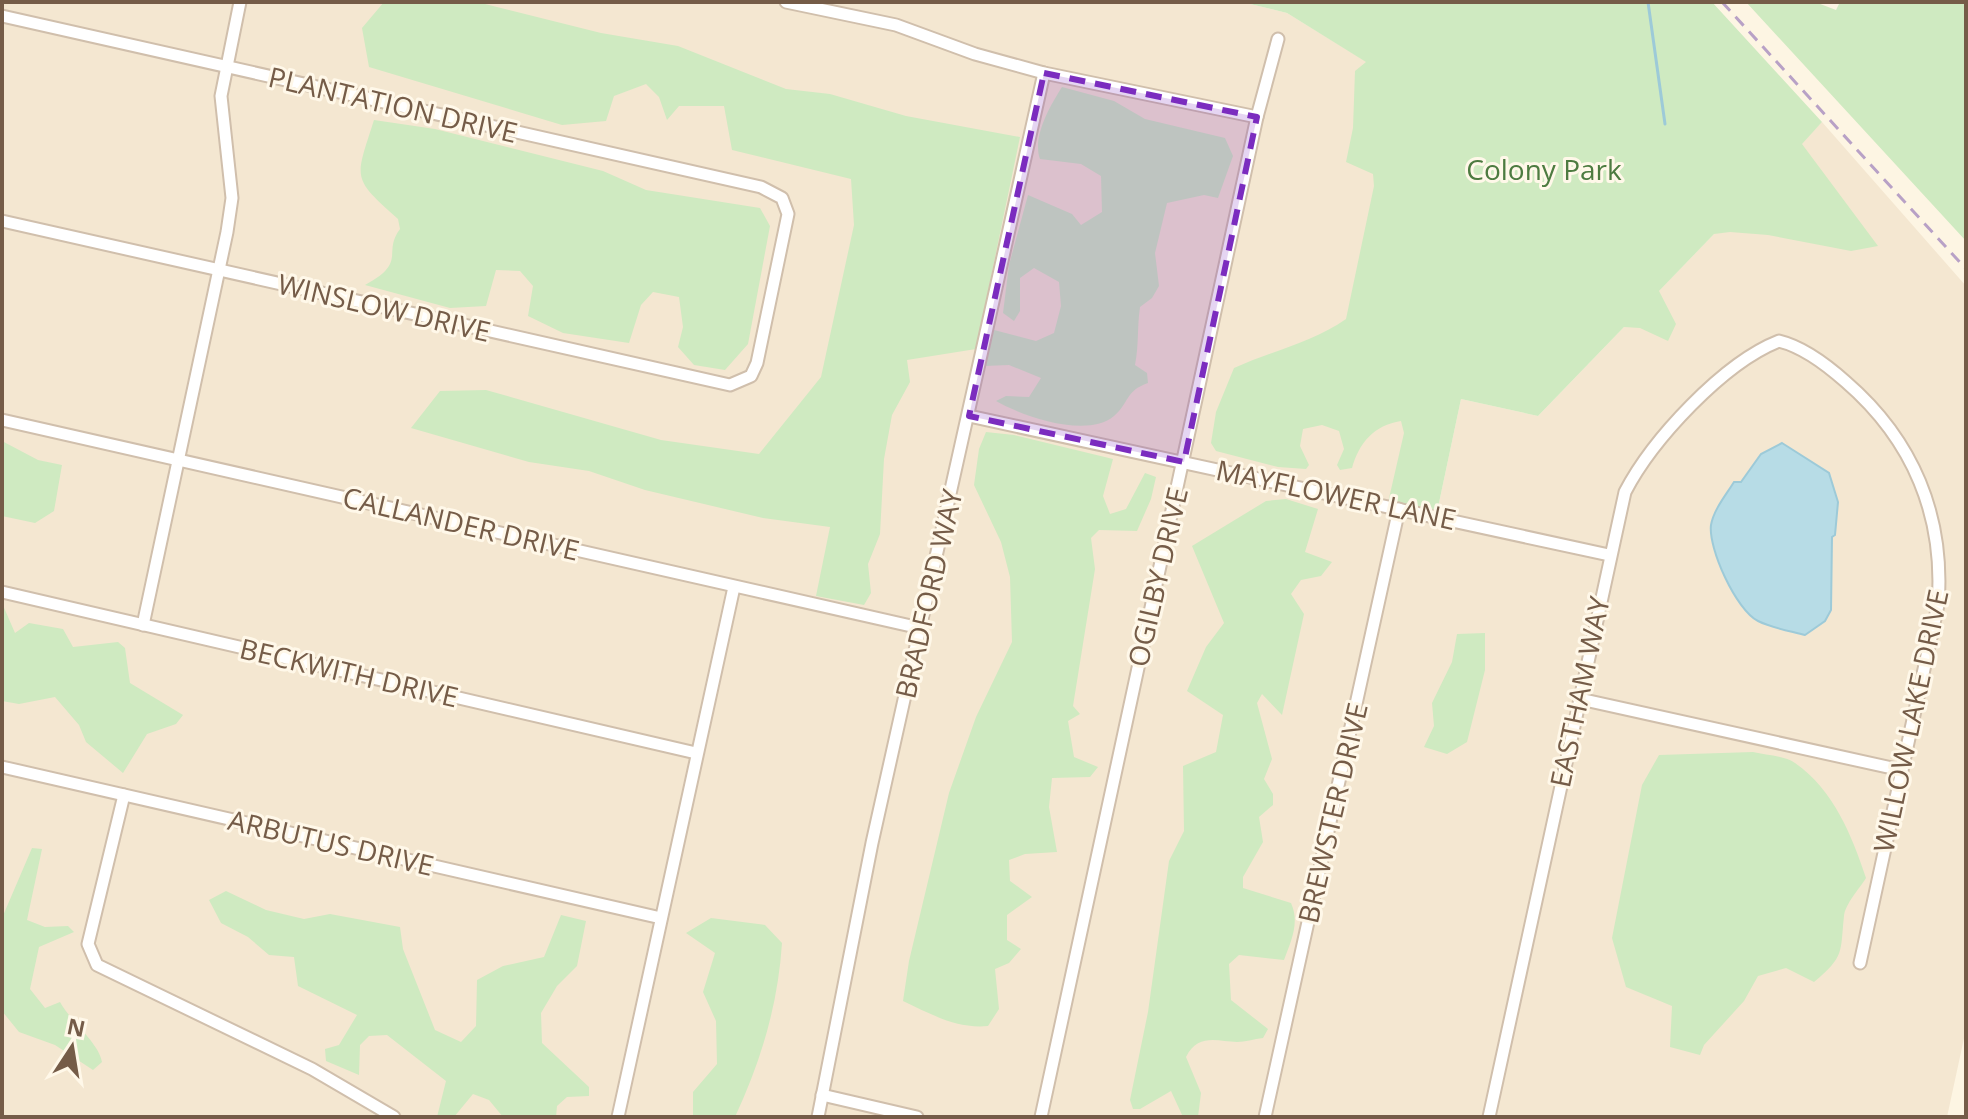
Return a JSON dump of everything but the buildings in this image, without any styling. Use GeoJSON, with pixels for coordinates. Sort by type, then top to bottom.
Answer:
{"type":"FeatureCollection","features":[{"type":"Feature","properties":{"kind":"street"},"geometry":{"type":"LineString","coordinates":[[143,625],[232,198],[221,104],[240,2]]}},
{"type":"Feature","properties":{"kind":"street"},"geometry":{"type":"LineString","coordinates":[[786,2],[896,25],[975,54],[1044,73],[1257,117]]}},
{"type":"Feature","properties":{"kind":"street"},"geometry":{"type":"LineString","coordinates":[[849,15],[852,2]]}},
{"type":"Feature","properties":{"kind":"street","name":"PLANTATION DRIVE"},"geometry":{"type":"LineString","coordinates":[[2,16],[761,187],[782,198],[788,214],[757,363]]}},
{"type":"Feature","properties":{"kind":"street","name":"OGILBY DRIVE"},"geometry":{"type":"LineString","coordinates":[[1041,1117],[1257,117],[1278,39]]}},
{"type":"Feature","properties":{"kind":"street","name":"BRADFORD WAY"},"geometry":{"type":"LineString","coordinates":[[818,1117],[838,1003],[1044,73]]}},
{"type":"Feature","properties":{"kind":"street","name":"WINSLOW DRIVE"},"geometry":{"type":"LineString","coordinates":[[2,221],[714,382],[743,382],[751,376],[757,363]]}},
{"type":"Feature","properties":{"kind":"street","name":"EASTHAM WAY"},"geometry":{"type":"LineString","coordinates":[[1489,1117],[1625,492],[1649,451],[1741,362],[1779,341],[1789,344]]}},
{"type":"Feature","properties":{"kind":"street","name":"WILLOW LAKE DRIVE"},"geometry":{"type":"LineString","coordinates":[[1789,344],[1839,375],[1886,421],[1913,462],[1933,514],[1939,551],[1938,605],[1860,963]]}},
{"type":"Feature","properties":{"kind":"street","name":"MAYFLOWER LANE"},"geometry":{"type":"LineString","coordinates":[[969,416],[1609,555]]}},
{"type":"Feature","properties":{"kind":"street","name":"CALLANDER DRIVE"},"geometry":{"type":"LineString","coordinates":[[2,420],[920,628]]}},
{"type":"Feature","properties":{"kind":"street","name":"BREWSTER DRIVE"},"geometry":{"type":"LineString","coordinates":[[1265,1117],[1399,509]]}},
{"type":"Feature","properties":{"kind":"street"},"geometry":{"type":"LineString","coordinates":[[618,1117],[734,587]]}},
{"type":"Feature","properties":{"kind":"street","name":"BECKWITH DRIVE"},"geometry":{"type":"LineString","coordinates":[[2,592],[696,753]]}},
{"type":"Feature","properties":{"kind":"street"},"geometry":{"type":"LineString","coordinates":[[1580,699],[1901,770]]}},
{"type":"Feature","properties":{"kind":"street","name":"ARBUTUS DRIVE"},"geometry":{"type":"LineString","coordinates":[[2,767],[661,918]]}},
{"type":"Feature","properties":{"kind":"street"},"geometry":{"type":"LineString","coordinates":[[124,795],[88,944],[97,965],[312,1069],[394,1117]]}},
{"type":"Feature","properties":{"kind":"street"},"geometry":{"type":"LineString","coordinates":[[822,1095],[917,1117]]}},
{"type":"Feature","properties":{"kind":"highlighted area"},"geometry":{"type":"Polygon","coordinates":[[[1044,73],[1257,117],[1184,462],[969,416],[1044,73]]]}},
{"type":"Feature","properties":{"kind":"shaded area"},"geometry":{"type":"Polygon","coordinates":[[[2,2],[1242,2],[1287,13],[1367,62],[1378,169],[1436,517],[1461,399],[1538,416],[1822,122],[1966,286],[1966,1029],[1947,1117],[2,1117],[2,2]]]}},
{"type":"Feature","properties":{"kind":"green space"},"geometry":{"type":"Polygon","coordinates":[[[384,2],[477,2],[601,33],[678,46],[786,89],[830,94],[906,116],[1020,137],[976,349],[907,360],[910,382],[892,415],[884,459],[880,534],[868,564],[871,593],[864,605],[816,596],[830,527],[763,518],[645,490],[589,471],[529,462],[411,428],[440,391],[486,390],[661,440],[759,454],[821,377],[854,225],[851,179],[732,150],[724,106],[679,106],[667,120],[659,97],[646,84],[614,96],[606,121],[562,125],[369,67],[362,28],[384,2]]]}},
{"type":"Feature","properties":{"kind":"green space","name":"Colony Park"},"geometry":{"type":"Polygon","coordinates":[[[1242,2],[1712,2],[1822,122],[1802,144],[1878,246],[1851,251],[1768,235],[1714,234],[1659,291],[1676,324],[1668,341],[1640,328],[1624,327],[1538,416],[1461,399],[1436,517],[1387,507],[1404,433],[1401,421],[1375,431],[1363,443],[1352,468],[1340,470],[1337,465],[1344,449],[1339,431],[1322,425],[1303,429],[1300,446],[1309,465],[1306,469],[1278,467],[1216,451],[1211,443],[1216,412],[1234,368],[1306,340],[1346,319],[1374,186],[1373,174],[1346,162],[1353,128],[1355,71],[1366,62],[1287,13],[1242,2]]]}},
{"type":"Feature","properties":{"kind":"green space"},"geometry":{"type":"Polygon","coordinates":[[[1746,2],[1815,2],[1836,10],[1840,2],[1966,2],[1966,241],[1746,2]]]}},
{"type":"Feature","properties":{"kind":"green space"},"geometry":{"type":"Polygon","coordinates":[[[1062,87],[1114,101],[1145,119],[1225,138],[1233,156],[1218,198],[1204,195],[1167,203],[1155,253],[1159,286],[1152,298],[1140,307],[1139,315],[1135,365],[1147,373],[1148,383],[1131,393],[1114,416],[1102,423],[1088,425],[1055,423],[996,401],[1006,396],[1029,397],[1041,378],[1009,365],[984,366],[994,330],[1036,341],[1054,333],[1061,306],[1059,282],[1034,268],[1020,278],[1020,311],[1014,321],[1003,313],[1009,265],[1028,195],[1072,214],[1081,225],[1102,212],[1101,176],[1081,164],[1040,159],[1040,132],[1062,87]]]}},
{"type":"Feature","properties":{"kind":"green space"},"geometry":{"type":"Polygon","coordinates":[[[374,120],[435,129],[603,171],[646,190],[760,208],[770,226],[748,344],[725,370],[694,365],[678,347],[683,327],[679,297],[653,292],[641,305],[629,343],[563,333],[528,316],[533,286],[520,271],[496,270],[486,306],[450,308],[365,285],[390,264],[395,237],[400,229],[398,219],[372,194],[361,176],[363,155],[374,120]]]}},
{"type":"Feature","properties":{"kind":"green space"},"geometry":{"type":"Polygon","coordinates":[[[986,432],[1014,435],[1113,459],[1103,496],[1110,514],[1126,509],[1145,473],[1156,477],[1151,499],[1137,531],[1099,530],[1091,538],[1095,569],[1073,706],[1080,714],[1068,721],[1074,757],[1098,767],[1090,777],[1052,778],[1049,807],[1057,852],[1025,854],[1009,860],[1010,881],[1032,897],[1007,915],[1007,940],[1021,949],[1009,963],[995,969],[999,1009],[988,1026],[976,1026],[944,1020],[903,1001],[909,961],[949,793],[976,717],[1012,642],[1010,577],[1001,542],[974,485],[979,449],[986,432]]]}},
{"type":"Feature","properties":{"kind":"green space"},"geometry":{"type":"Polygon","coordinates":[[[2,441],[38,460],[62,465],[54,511],[35,523],[2,516],[2,441]]]}},
{"type":"Feature","properties":{"kind":"green space"},"geometry":{"type":"Polygon","coordinates":[[[1286,499],[1318,509],[1305,552],[1332,562],[1321,576],[1301,580],[1291,594],[1304,614],[1282,715],[1262,694],[1257,703],[1272,759],[1264,779],[1273,794],[1273,805],[1259,817],[1263,842],[1243,877],[1243,888],[1291,903],[1295,918],[1294,932],[1284,960],[1239,955],[1229,964],[1231,1000],[1268,1029],[1263,1038],[1237,1042],[1208,1040],[1191,1049],[1186,1057],[1201,1093],[1198,1117],[1183,1117],[1171,1091],[1140,1109],[1133,1109],[1130,1100],[1148,1012],[1169,861],[1184,831],[1183,766],[1216,752],[1223,715],[1187,691],[1206,647],[1224,623],[1192,546],[1266,501],[1286,499]]]}},
{"type":"Feature","properties":{"kind":"green space"},"geometry":{"type":"Polygon","coordinates":[[[2,603],[15,633],[29,623],[63,629],[73,647],[118,642],[125,648],[130,683],[183,715],[176,724],[147,734],[123,773],[86,742],[79,725],[55,697],[19,704],[2,701],[2,603]]]}},
{"type":"Feature","properties":{"kind":"green space"},"geometry":{"type":"Polygon","coordinates":[[[1485,633],[1485,670],[1467,742],[1447,754],[1424,747],[1434,726],[1432,703],[1452,662],[1457,634],[1485,633]]]}},
{"type":"Feature","properties":{"kind":"green space"},"geometry":{"type":"Polygon","coordinates":[[[1753,752],[1791,761],[1821,786],[1848,830],[1866,878],[1845,911],[1841,946],[1831,966],[1814,982],[1786,968],[1758,976],[1744,1001],[1704,1045],[1700,1055],[1670,1047],[1672,1006],[1626,987],[1612,938],[1642,785],[1659,755],[1753,752]]]}},
{"type":"Feature","properties":{"kind":"green space"},"geometry":{"type":"Polygon","coordinates":[[[32,848],[42,849],[27,920],[45,927],[68,926],[74,932],[39,947],[30,989],[45,1008],[60,1002],[90,1040],[102,1062],[93,1070],[55,1045],[19,1032],[2,1011],[2,918],[32,848]]]}},
{"type":"Feature","properties":{"kind":"green space"},"geometry":{"type":"Polygon","coordinates":[[[226,891],[266,910],[304,919],[330,914],[400,927],[403,949],[435,1030],[461,1042],[476,1026],[477,980],[503,966],[544,957],[561,915],[586,921],[577,966],[557,986],[541,1013],[542,1043],[589,1087],[589,1096],[567,1097],[557,1106],[556,1117],[503,1117],[489,1100],[473,1094],[454,1117],[437,1117],[446,1081],[387,1035],[369,1036],[360,1045],[359,1075],[326,1061],[325,1049],[339,1045],[357,1015],[298,986],[294,957],[269,955],[248,937],[221,923],[209,900],[226,891]]]}},
{"type":"Feature","properties":{"kind":"green space"},"geometry":{"type":"Polygon","coordinates":[[[711,918],[765,925],[782,943],[777,988],[767,1032],[735,1117],[693,1117],[693,1092],[717,1064],[716,1021],[703,992],[715,953],[686,933],[711,918]]]}},
{"type":"Feature","properties":{"kind":"water"},"geometry":{"type":"Polygon","coordinates":[[[1782,443],[1829,473],[1838,502],[1835,535],[1832,537],[1831,610],[1825,621],[1805,635],[1769,626],[1750,615],[1725,578],[1711,535],[1715,513],[1734,482],[1741,482],[1761,454],[1782,443]]]}},
{"type":"Feature","properties":{"kind":"waterway"},"geometry":{"type":"LineString","coordinates":[[1648,2],[1665,124]]}},
{"type":"Feature","properties":{"kind":"railway"},"geometry":{"type":"LineString","coordinates":[[1722,2],[1966,269]]}}]}
